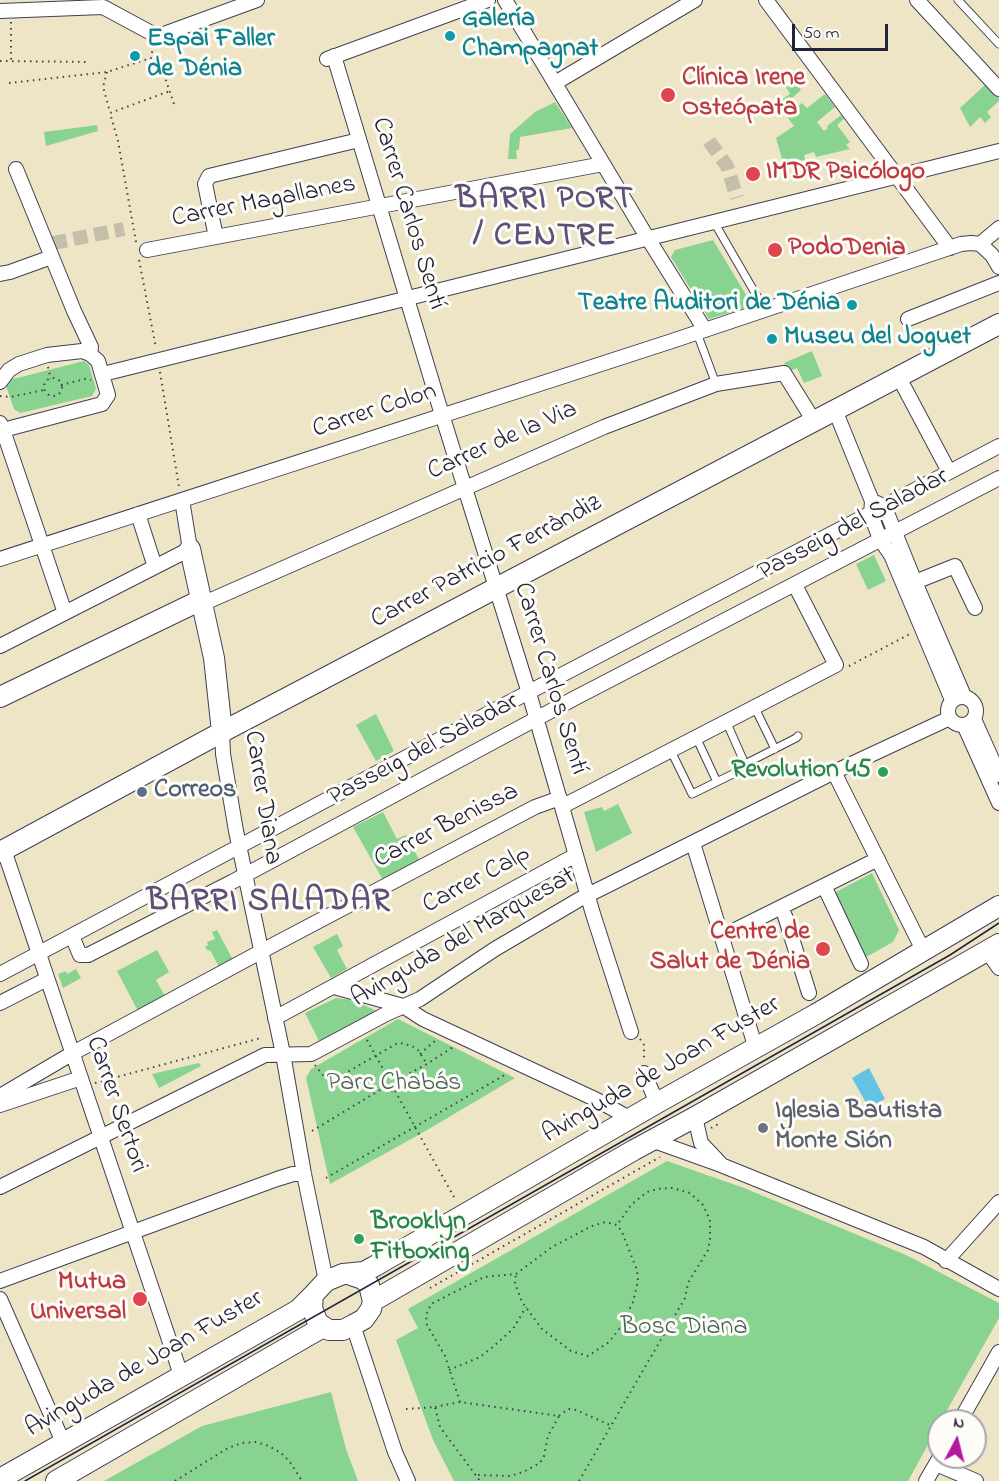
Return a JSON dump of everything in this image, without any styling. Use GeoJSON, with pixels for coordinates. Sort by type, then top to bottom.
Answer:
{"type":"FeatureCollection","features":[{"type":"Feature","properties":{"kind":"main road","name":"Carrer Patricio Ferràndiz"},"geometry":{"type":"LineString","coordinates":[[2,851],[222,732],[999,324]]}},
{"type":"Feature","properties":{"kind":"main road","name":"Carrer Diana"},"geometry":{"type":"LineString","coordinates":[[190,549],[214,658],[222,732]]}},
{"type":"Feature","properties":{"kind":"main road","name":"Carrer de la Via"},"geometry":{"type":"LineString","coordinates":[[0,697],[202,602]]}},
{"type":"Feature","properties":{"kind":"main road","name":"Avinguda de Joan Fuster"},"geometry":{"type":"LineString","coordinates":[[348,1274],[364,1272],[375,1266],[657,1103],[756,1049],[999,906]]}},
{"type":"Feature","properties":{"kind":"main road"},"geometry":{"type":"LineString","coordinates":[[373,1300],[659,1147],[695,1117],[993,947]]}},
{"type":"Feature","properties":{"kind":"main road"},"geometry":{"type":"LineString","coordinates":[[348,1274],[363,1279],[370,1289],[373,1300],[369,1313],[353,1325],[334,1331],[322,1327],[314,1316],[312,1308],[319,1288],[348,1274]]}},
{"type":"Feature","properties":{"kind":"main road","name":"Avinguda de Joan Fuster"},"geometry":{"type":"LineString","coordinates":[[0,1479],[298,1310],[319,1288]]}},
{"type":"Feature","properties":{"kind":"main road"},"geometry":{"type":"LineString","coordinates":[[56,1481],[322,1327]]}},
{"type":"Feature","properties":{"kind":"street"},"geometry":{"type":"LineString","coordinates":[[5,11],[104,7],[161,35],[257,0]]}},
{"type":"Feature","properties":{"kind":"street"},"geometry":{"type":"LineString","coordinates":[[459,6],[488,0]]}},
{"type":"Feature","properties":{"kind":"street"},"geometry":{"type":"LineString","coordinates":[[505,0],[648,238],[710,331]]}},
{"type":"Feature","properties":{"kind":"street"},"geometry":{"type":"LineString","coordinates":[[555,83],[695,0]]}},
{"type":"Feature","properties":{"kind":"street"},"geometry":{"type":"LineString","coordinates":[[766,0],[950,248]]}},
{"type":"Feature","properties":{"kind":"street"},"geometry":{"type":"LineString","coordinates":[[917,0],[999,89]]}},
{"type":"Feature","properties":{"kind":"street","name":"Carrer Carlos Sentí"},"geometry":{"type":"LineString","coordinates":[[459,6],[330,57],[380,206],[537,719],[587,896],[631,1032]]}},
{"type":"Feature","properties":{"kind":"street"},"geometry":{"type":"LineString","coordinates":[[216,237],[205,184],[207,178],[212,174],[359,140]]}},
{"type":"Feature","properties":{"kind":"street"},"geometry":{"type":"LineString","coordinates":[[104,378],[158,360],[999,151]]}},
{"type":"Feature","properties":{"kind":"street","name":"Carrer Magallanes"},"geometry":{"type":"LineString","coordinates":[[141,250],[603,164]]}},
{"type":"Feature","properties":{"kind":"street"},"geometry":{"type":"LineString","coordinates":[[16,169],[74,311],[92,347],[90,354]]}},
{"type":"Feature","properties":{"kind":"street"},"geometry":{"type":"LineString","coordinates":[[999,228],[980,244],[992,255],[999,267]]}},
{"type":"Feature","properties":{"kind":"street","name":"Carrer Colon"},"geometry":{"type":"LineString","coordinates":[[0,559],[443,414],[710,331],[765,310],[950,248],[970,243],[980,244]]}},
{"type":"Feature","properties":{"kind":"street"},"geometry":{"type":"LineString","coordinates":[[0,274],[45,259]]}},
{"type":"Feature","properties":{"kind":"street"},"geometry":{"type":"LineString","coordinates":[[908,319],[999,283]]}},
{"type":"Feature","properties":{"kind":"street"},"geometry":{"type":"LineString","coordinates":[[0,382],[9,370],[25,362],[47,355],[78,350],[90,354],[98,361],[104,378],[108,395],[102,404],[23,425],[1,427],[65,613]]}},
{"type":"Feature","properties":{"kind":"street","name":"Carrer de la Via"},"geometry":{"type":"LineString","coordinates":[[202,602],[604,427],[716,384],[784,374],[812,418]]}},
{"type":"Feature","properties":{"kind":"street"},"geometry":{"type":"LineString","coordinates":[[904,387],[946,466]]}},
{"type":"Feature","properties":{"kind":"street"},"geometry":{"type":"LineString","coordinates":[[836,410],[876,508],[880,539],[891,555],[958,698],[974,703],[976,711],[969,722],[956,724],[950,718],[948,709],[958,698]]}},
{"type":"Feature","properties":{"kind":"street","name":"Passeig del Saladar"},"geometry":{"type":"LineString","coordinates":[[0,974],[876,508],[999,447]]}},
{"type":"Feature","properties":{"kind":"street","name":"Passeig del Saladar"},"geometry":{"type":"LineString","coordinates":[[72,936],[80,955],[88,956],[999,478]]}},
{"type":"Feature","properties":{"kind":"street","name":"Carrer Diana"},"geometry":{"type":"LineString","coordinates":[[182,500],[190,549]]}},
{"type":"Feature","properties":{"kind":"street"},"geometry":{"type":"LineString","coordinates":[[876,508],[895,531],[958,698]]}},
{"type":"Feature","properties":{"kind":"street"},"geometry":{"type":"LineString","coordinates":[[138,514],[155,567]]}},
{"type":"Feature","properties":{"kind":"street"},"geometry":{"type":"LineString","coordinates":[[0,646],[190,549]]}},
{"type":"Feature","properties":{"kind":"street"},"geometry":{"type":"LineString","coordinates":[[915,582],[955,566],[975,608]]}},
{"type":"Feature","properties":{"kind":"street"},"geometry":{"type":"LineString","coordinates":[[795,585],[840,666]]}},
{"type":"Feature","properties":{"kind":"street","name":"Carrer Benissa"},"geometry":{"type":"LineString","coordinates":[[0,1096],[73,1053],[535,807],[561,802],[671,751],[754,706],[840,666]]}},
{"type":"Feature","properties":{"kind":"street","name":"Avinguda del Marquesat"},"geometry":{"type":"LineString","coordinates":[[0,1187],[265,1055],[311,1054],[420,999],[513,938],[587,896],[834,772],[950,718]]}},
{"type":"Feature","properties":{"kind":"street"},"geometry":{"type":"LineString","coordinates":[[969,722],[999,776]]}},
{"type":"Feature","properties":{"kind":"street"},"geometry":{"type":"LineString","coordinates":[[969,722],[999,803]]}},
{"type":"Feature","properties":{"kind":"street","name":"Carrer Diana"},"geometry":{"type":"LineString","coordinates":[[222,732],[223,754],[283,1054],[304,1174],[319,1288]]}},
{"type":"Feature","properties":{"kind":"street"},"geometry":{"type":"LineString","coordinates":[[834,772],[924,952]]}},
{"type":"Feature","properties":{"kind":"street"},"geometry":{"type":"LineString","coordinates":[[693,843],[756,1049]]}},
{"type":"Feature","properties":{"kind":"street","name":"Carrer Sertori"},"geometry":{"type":"LineString","coordinates":[[2,851],[39,953],[181,1375]]}},
{"type":"Feature","properties":{"kind":"street","name":"Carrer Calp"},"geometry":{"type":"LineString","coordinates":[[275,1018],[576,855]]}},
{"type":"Feature","properties":{"kind":"street"},"geometry":{"type":"LineString","coordinates":[[721,937],[878,859]]}},
{"type":"Feature","properties":{"kind":"street"},"geometry":{"type":"LineString","coordinates":[[827,892],[861,964]]}},
{"type":"Feature","properties":{"kind":"street"},"geometry":{"type":"LineString","coordinates":[[784,916],[809,993]]}},
{"type":"Feature","properties":{"kind":"street"},"geometry":{"type":"LineString","coordinates":[[993,947],[999,968]]}},
{"type":"Feature","properties":{"kind":"street"},"geometry":{"type":"LineString","coordinates":[[0,1003],[47,979]]}},
{"type":"Feature","properties":{"kind":"street"},"geometry":{"type":"LineString","coordinates":[[334,987],[403,1006],[423,1018],[597,1100],[631,1119]]}},
{"type":"Feature","properties":{"kind":"street"},"geometry":{"type":"LineString","coordinates":[[644,1073],[657,1103]]}},
{"type":"Feature","properties":{"kind":"street"},"geometry":{"type":"LineString","coordinates":[[0,1105],[82,1082]]}},
{"type":"Feature","properties":{"kind":"street"},"geometry":{"type":"LineString","coordinates":[[695,1117],[701,1143],[721,1165]]}},
{"type":"Feature","properties":{"kind":"street"},"geometry":{"type":"LineString","coordinates":[[659,1147],[721,1165],[924,1247],[999,1289]]}},
{"type":"Feature","properties":{"kind":"street"},"geometry":{"type":"LineString","coordinates":[[0,1281],[277,1179],[293,1174],[304,1174]]}},
{"type":"Feature","properties":{"kind":"street"},"geometry":{"type":"LineString","coordinates":[[946,1261],[999,1202]]}},
{"type":"Feature","properties":{"kind":"street"},"geometry":{"type":"LineString","coordinates":[[0,1299],[63,1442]]}},
{"type":"Feature","properties":{"kind":"street"},"geometry":{"type":"LineString","coordinates":[[353,1325],[394,1452],[408,1481]]}},
{"type":"Feature","properties":{"kind":"street"},"geometry":{"type":"LineString","coordinates":[[967,1409],[999,1352]]}},
{"type":"Feature","properties":{"kind":"street"},"geometry":{"type":"LineString","coordinates":[[954,1469],[976,1481]]}},
{"type":"Feature","properties":{"kind":"lane"},"geometry":{"type":"LineString","coordinates":[[958,0],[999,44]]}},
{"type":"Feature","properties":{"kind":"lane"},"geometry":{"type":"LineString","coordinates":[[714,222],[765,310]]}},
{"type":"Feature","properties":{"kind":"lane"},"geometry":{"type":"LineString","coordinates":[[710,331],[716,384]]}},
{"type":"Feature","properties":{"kind":"lane"},"geometry":{"type":"LineString","coordinates":[[754,706],[775,749]]}},
{"type":"Feature","properties":{"kind":"lane"},"geometry":{"type":"LineString","coordinates":[[726,721],[745,764]]}},
{"type":"Feature","properties":{"kind":"lane"},"geometry":{"type":"LineString","coordinates":[[671,751],[692,794],[737,772],[745,764],[798,736]]}},
{"type":"Feature","properties":{"kind":"lane"},"geometry":{"type":"LineString","coordinates":[[696,737],[717,782]]}},
{"type":"Feature","properties":{"kind":"path"},"geometry":{"type":"LineString","coordinates":[[5,11],[11,61]]}},
{"type":"Feature","properties":{"kind":"path"},"geometry":{"type":"LineString","coordinates":[[158,57],[174,104]]}},
{"type":"Feature","properties":{"kind":"path"},"geometry":{"type":"LineString","coordinates":[[9,83],[107,72],[151,58]]}},
{"type":"Feature","properties":{"kind":"path"},"geometry":{"type":"LineString","coordinates":[[0,61],[90,62]]}},
{"type":"Feature","properties":{"kind":"path"},"geometry":{"type":"LineString","coordinates":[[107,72],[103,87],[118,141],[141,250],[182,500]]}},
{"type":"Feature","properties":{"kind":"path"},"geometry":{"type":"LineString","coordinates":[[110,113],[170,91]]}},
{"type":"Feature","properties":{"kind":"path"},"geometry":{"type":"LineString","coordinates":[[49,369],[51,379]]}},
{"type":"Feature","properties":{"kind":"path"},"geometry":{"type":"LineString","coordinates":[[61,385],[85,379],[104,378]]}},
{"type":"Feature","properties":{"kind":"path"},"geometry":{"type":"LineString","coordinates":[[44,390],[52,396],[61,391],[58,381],[51,379]]}},
{"type":"Feature","properties":{"kind":"path"},"geometry":{"type":"LineString","coordinates":[[44,390],[45,384],[51,379]]}},
{"type":"Feature","properties":{"kind":"path"},"geometry":{"type":"LineString","coordinates":[[0,396],[10,397],[44,390]]}},
{"type":"Feature","properties":{"kind":"path"},"geometry":{"type":"LineString","coordinates":[[840,666],[852,665],[910,634]]}},
{"type":"Feature","properties":{"kind":"path"},"geometry":{"type":"LineString","coordinates":[[631,1032],[644,1045],[644,1073]]}},
{"type":"Feature","properties":{"kind":"path"},"geometry":{"type":"LineString","coordinates":[[364,1035],[387,1076]]}},
{"type":"Feature","properties":{"kind":"path"},"geometry":{"type":"LineString","coordinates":[[420,1054],[440,1037]]}},
{"type":"Feature","properties":{"kind":"path"},"geometry":{"type":"LineString","coordinates":[[82,1082],[261,1038]]}},
{"type":"Feature","properties":{"kind":"path"},"geometry":{"type":"LineString","coordinates":[[311,1054],[322,1076],[335,1079],[400,1043],[412,1046],[427,1064]]}},
{"type":"Feature","properties":{"kind":"path"},"geometry":{"type":"LineString","coordinates":[[399,1079],[456,1045]]}},
{"type":"Feature","properties":{"kind":"path"},"geometry":{"type":"LineString","coordinates":[[326,1178],[510,1071]]}},
{"type":"Feature","properties":{"kind":"path"},"geometry":{"type":"LineString","coordinates":[[392,1074],[399,1079],[400,1086],[395,1091],[389,1091],[384,1087],[387,1076],[392,1074]]}},
{"type":"Feature","properties":{"kind":"path"},"geometry":{"type":"LineString","coordinates":[[312,1131],[384,1087]]}},
{"type":"Feature","properties":{"kind":"path"},"geometry":{"type":"LineString","coordinates":[[395,1091],[454,1197]]}},
{"type":"Feature","properties":{"kind":"path"},"geometry":{"type":"LineString","coordinates":[[423,1292],[659,1147]]}},
{"type":"Feature","properties":{"kind":"path"},"geometry":{"type":"LineString","coordinates":[[579,1481],[685,1298],[688,1282],[708,1250],[711,1230],[707,1212],[697,1199],[690,1193],[672,1188],[647,1192],[631,1205],[617,1226]]}},
{"type":"Feature","properties":{"kind":"path"},"geometry":{"type":"LineString","coordinates":[[460,1402],[445,1356],[427,1325],[426,1315],[430,1304],[484,1277],[516,1274],[552,1246],[592,1226],[606,1222],[617,1226],[634,1264],[638,1281],[627,1318],[609,1342],[588,1356],[571,1351],[542,1329],[518,1292],[515,1283],[516,1274]]}},
{"type":"Feature","properties":{"kind":"path"},"geometry":{"type":"LineString","coordinates":[[449,1370],[480,1357],[494,1346],[513,1329],[526,1307]]}},
{"type":"Feature","properties":{"kind":"path"},"geometry":{"type":"LineString","coordinates":[[406,1409],[460,1402],[559,1416]]}},
{"type":"Feature","properties":{"kind":"path"},"geometry":{"type":"LineString","coordinates":[[435,1407],[440,1427],[480,1481]]}},
{"type":"Feature","properties":{"kind":"path"},"geometry":{"type":"LineString","coordinates":[[477,1475],[510,1476],[540,1463],[544,1456],[548,1436],[559,1416],[568,1409],[576,1410],[612,1426]]}},
{"type":"Feature","properties":{"kind":"path"},"geometry":{"type":"LineString","coordinates":[[175,1481],[228,1448],[242,1443],[256,1442],[281,1452],[302,1481]]}},
{"type":"Feature","properties":{"kind":"green space"},"geometry":{"type":"Polygon","coordinates":[[[794,80],[801,90],[792,98],[798,106],[802,103],[807,108],[825,94],[835,107],[817,122],[824,131],[841,115],[844,119],[837,125],[850,142],[846,145],[850,149],[816,157],[814,152],[804,155],[805,160],[792,164],[791,160],[783,162],[776,138],[794,126],[777,103],[790,94],[785,85],[794,80]]]}},
{"type":"Feature","properties":{"kind":"green space"},"geometry":{"type":"Polygon","coordinates":[[[986,84],[999,98],[999,101],[987,112],[991,117],[985,123],[980,117],[970,127],[960,108],[986,84]]]}},
{"type":"Feature","properties":{"kind":"green space"},"geometry":{"type":"Polygon","coordinates":[[[555,102],[572,128],[520,137],[519,149],[516,151],[517,159],[508,159],[510,134],[535,112],[555,102]]]}},
{"type":"Feature","properties":{"kind":"green space"},"geometry":{"type":"Polygon","coordinates":[[[97,125],[98,131],[46,146],[44,132],[97,125]]]}},
{"type":"Feature","properties":{"kind":"green space"},"geometry":{"type":"Polygon","coordinates":[[[713,240],[748,298],[744,308],[709,319],[671,257],[675,250],[713,240]]]}},
{"type":"Feature","properties":{"kind":"green space"},"geometry":{"type":"Polygon","coordinates":[[[812,351],[822,376],[804,383],[797,368],[788,372],[784,363],[812,351]]]}},
{"type":"Feature","properties":{"kind":"green space"},"geometry":{"type":"Polygon","coordinates":[[[84,361],[89,365],[96,389],[92,396],[20,413],[14,409],[6,386],[9,380],[84,361]]]}},
{"type":"Feature","properties":{"kind":"green space"},"geometry":{"type":"Polygon","coordinates":[[[874,555],[886,581],[868,590],[856,564],[874,555]]]}},
{"type":"Feature","properties":{"kind":"green space"},"geometry":{"type":"Polygon","coordinates":[[[376,714],[394,751],[376,761],[356,725],[376,714]]]}},
{"type":"Feature","properties":{"kind":"green space"},"geometry":{"type":"Polygon","coordinates":[[[618,804],[632,833],[596,852],[584,812],[602,807],[604,811],[618,804]]]}},
{"type":"Feature","properties":{"kind":"green space"},"geometry":{"type":"Polygon","coordinates":[[[383,812],[397,839],[406,835],[420,861],[383,880],[353,827],[383,812]]]}},
{"type":"Feature","properties":{"kind":"green space"},"geometry":{"type":"Polygon","coordinates":[[[872,873],[899,930],[893,942],[866,957],[834,893],[872,873]]]}},
{"type":"Feature","properties":{"kind":"green space"},"geometry":{"type":"Polygon","coordinates":[[[217,930],[233,960],[219,967],[210,950],[208,951],[205,947],[208,945],[207,942],[215,939],[212,932],[217,930]]]}},
{"type":"Feature","properties":{"kind":"green space"},"geometry":{"type":"Polygon","coordinates":[[[337,934],[343,946],[337,950],[347,969],[331,978],[313,947],[337,934]]]}},
{"type":"Feature","properties":{"kind":"green space"},"geometry":{"type":"Polygon","coordinates":[[[157,950],[169,972],[156,980],[165,996],[138,1011],[117,971],[157,950]]]}},
{"type":"Feature","properties":{"kind":"green space"},"geometry":{"type":"Polygon","coordinates":[[[76,969],[81,978],[63,988],[58,974],[66,971],[67,974],[76,969]]]}},
{"type":"Feature","properties":{"kind":"green space"},"geometry":{"type":"Polygon","coordinates":[[[336,998],[353,1000],[379,1012],[319,1041],[305,1013],[336,998]]]}},
{"type":"Feature","properties":{"kind":"green space","name":"Parc Chabás"},"geometry":{"type":"Polygon","coordinates":[[[398,1019],[515,1078],[330,1184],[306,1078],[311,1069],[398,1019]]]}},
{"type":"Feature","properties":{"kind":"green space"},"geometry":{"type":"Polygon","coordinates":[[[199,1063],[201,1066],[159,1088],[152,1074],[199,1063]]]}},
{"type":"Feature","properties":{"kind":"green space","name":"Bosc Diana"},"geometry":{"type":"Polygon","coordinates":[[[667,1161],[744,1188],[906,1255],[999,1303],[999,1318],[948,1409],[927,1409],[927,1447],[908,1481],[454,1481],[433,1440],[396,1340],[418,1328],[408,1309],[667,1161]]]}},
{"type":"Feature","properties":{"kind":"green space"},"geometry":{"type":"Polygon","coordinates":[[[331,1392],[346,1449],[358,1481],[104,1481],[202,1426],[331,1392]]]}},
{"type":"Feature","properties":{"kind":"water"},"geometry":{"type":"Polygon","coordinates":[[[869,1068],[885,1099],[869,1108],[852,1078],[869,1068]]]}},
{"type":"Feature","properties":{"kind":"tunnel"},"geometry":{"type":"LineString","coordinates":[[709,141],[727,166],[737,198]]}},
{"type":"Feature","properties":{"kind":"tunnel"},"geometry":{"type":"LineString","coordinates":[[53,243],[124,229]]}},
{"type":"Feature","properties":{"kind":"tram line"},"geometry":{"type":"LineString","coordinates":[[25,1481],[950,955],[999,923]]}},
{"type":"Feature","properties":{"kind":"place","name":"Galería Champagnat"},"geometry":{"type":"Point","coordinates":[450,36]}},
{"type":"Feature","properties":{"kind":"place","name":"Espai Faller de Dénia"},"geometry":{"type":"Point","coordinates":[135,56]}},
{"type":"Feature","properties":{"kind":"place","name":"Clínica Irene Osteópata"},"geometry":{"type":"Point","coordinates":[668,95]}},
{"type":"Feature","properties":{"kind":"place","name":"IMDR Psicólogo"},"geometry":{"type":"Point","coordinates":[753,174]}},
{"type":"Feature","properties":{"kind":"place","name":"PodoDenia"},"geometry":{"type":"Point","coordinates":[775,250]}},
{"type":"Feature","properties":{"kind":"place","name":"Teatre Auditori de Dénia"},"geometry":{"type":"Point","coordinates":[852,305]}},
{"type":"Feature","properties":{"kind":"place","name":"Museu del Joguet"},"geometry":{"type":"Point","coordinates":[772,339]}},
{"type":"Feature","properties":{"kind":"place","name":"Revolution 45"},"geometry":{"type":"Point","coordinates":[883,772]}},
{"type":"Feature","properties":{"kind":"place","name":"Correos"},"geometry":{"type":"Point","coordinates":[142,792]}},
{"type":"Feature","properties":{"kind":"place","name":"Centre de Salut de Dénia"},"geometry":{"type":"Point","coordinates":[823,949]}},
{"type":"Feature","properties":{"kind":"place","name":"Iglesia Bautista Monte Sión"},"geometry":{"type":"Point","coordinates":[763,1128]}},
{"type":"Feature","properties":{"kind":"place","name":"Brooklyn Fitboxing"},"geometry":{"type":"Point","coordinates":[359,1239]}},
{"type":"Feature","properties":{"kind":"place","name":"Mutua Universal"},"geometry":{"type":"Point","coordinates":[140,1299]}},
{"type":"Feature","properties":{"kind":"district","name":"BARRI PORT / CENTRE"},"geometry":{"type":"Point","coordinates":[545,220]}},
{"type":"Feature","properties":{"kind":"district","name":"BARRI SALADAR"},"geometry":{"type":"Point","coordinates":[269,904]}}]}
